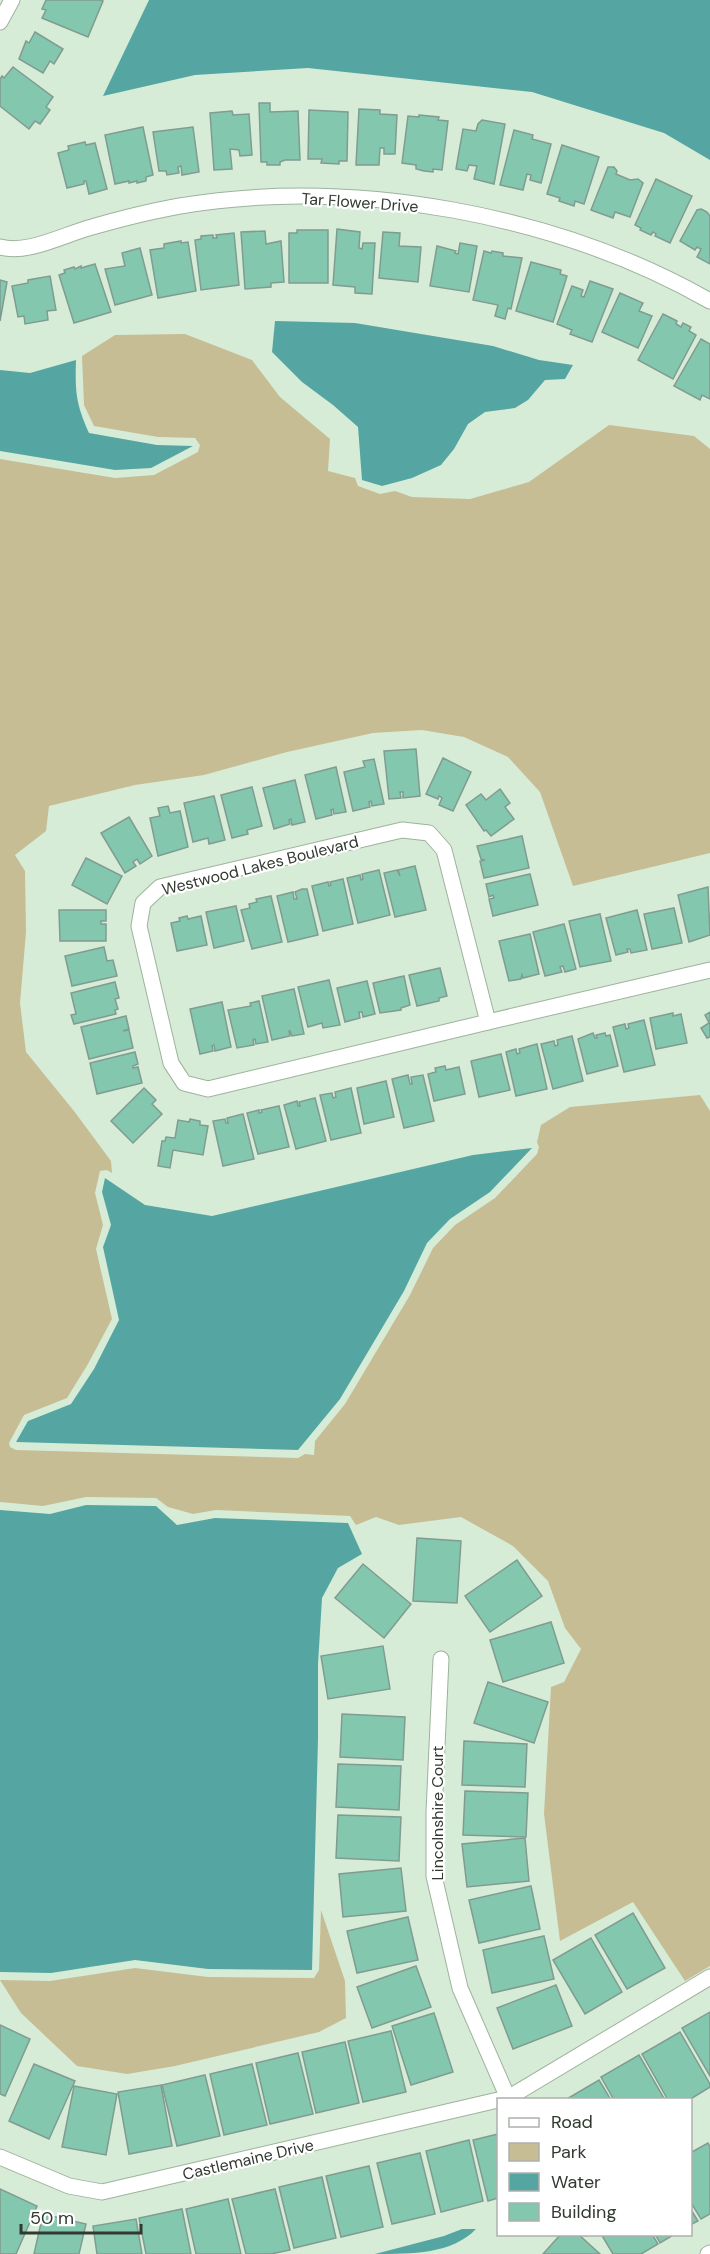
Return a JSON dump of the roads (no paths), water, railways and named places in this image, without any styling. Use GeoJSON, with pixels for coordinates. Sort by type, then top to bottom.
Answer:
{"type":"FeatureCollection","features":[{"type":"Feature","properties":{"kind":"street"},"geometry":{"type":"LineString","coordinates":[[0,22],[12,0]]}},
{"type":"Feature","properties":{"kind":"street","name":"Tar Flower Drive"},"geometry":{"type":"LineString","coordinates":[[0,248],[35,246],[91,227],[179,206],[236,199],[295,196],[388,201],[470,213],[536,228],[604,251],[680,284],[710,301]]}},
{"type":"Feature","properties":{"kind":"street","name":"Westwood Lakes Boulevard"},"geometry":{"type":"LineString","coordinates":[[488,1022],[444,850],[429,834],[402,830],[160,887],[143,903],[139,926],[171,1063],[184,1083],[208,1089],[710,970]]}},
{"type":"Feature","properties":{"kind":"street","name":"Lincolnshire Court"},"geometry":{"type":"LineString","coordinates":[[441,1659],[434,1812],[434,1876],[460,1988],[502,2098]]}},
{"type":"Feature","properties":{"kind":"street","name":"Castlemaine Drive"},"geometry":{"type":"LineString","coordinates":[[504,2098],[710,1977]]}},
{"type":"Feature","properties":{"kind":"street","name":"Castlemaine Drive"},"geometry":{"type":"LineString","coordinates":[[0,2157],[69,2186],[102,2192],[497,2100]]}},
{"type":"Feature","properties":{"kind":"water"},"geometry":{"type":"Polygon","coordinates":[[[149,0],[710,0],[710,160],[664,133],[532,92],[308,68],[195,75],[103,96],[149,0]]]}},
{"type":"Feature","properties":{"kind":"water"},"geometry":{"type":"Polygon","coordinates":[[[275,321],[355,323],[493,346],[539,360],[573,365],[565,379],[545,380],[528,400],[515,408],[485,412],[468,424],[454,449],[441,465],[412,478],[382,486],[362,480],[358,427],[302,382],[272,352],[275,321]]]}},
{"type":"Feature","properties":{"kind":"water"},"geometry":{"type":"Polygon","coordinates":[[[76,360],[77,398],[89,433],[157,445],[193,446],[151,468],[115,470],[0,451],[0,370],[30,373],[76,360]]]}},
{"type":"Feature","properties":{"kind":"water"},"geometry":{"type":"Polygon","coordinates":[[[532,1148],[490,1192],[450,1219],[427,1243],[404,1291],[340,1399],[298,1450],[16,1442],[28,1421],[71,1404],[94,1369],[119,1320],[103,1247],[111,1225],[102,1192],[105,1178],[145,1205],[212,1216],[473,1155],[532,1148]]]}},
{"type":"Feature","properties":{"kind":"water"},"geometry":{"type":"Polygon","coordinates":[[[86,1505],[156,1506],[177,1525],[215,1518],[348,1523],[362,1554],[338,1568],[322,1598],[318,1664],[312,1970],[208,1969],[135,1960],[51,1973],[0,1972],[0,1510],[50,1514],[86,1505]]]}},
{"type":"Feature","properties":{"kind":"water"},"geometry":{"type":"Polygon","coordinates":[[[462,2229],[476,2229],[466,2237],[443,2248],[417,2253],[375,2254],[444,2236],[462,2229]]]}}]}
